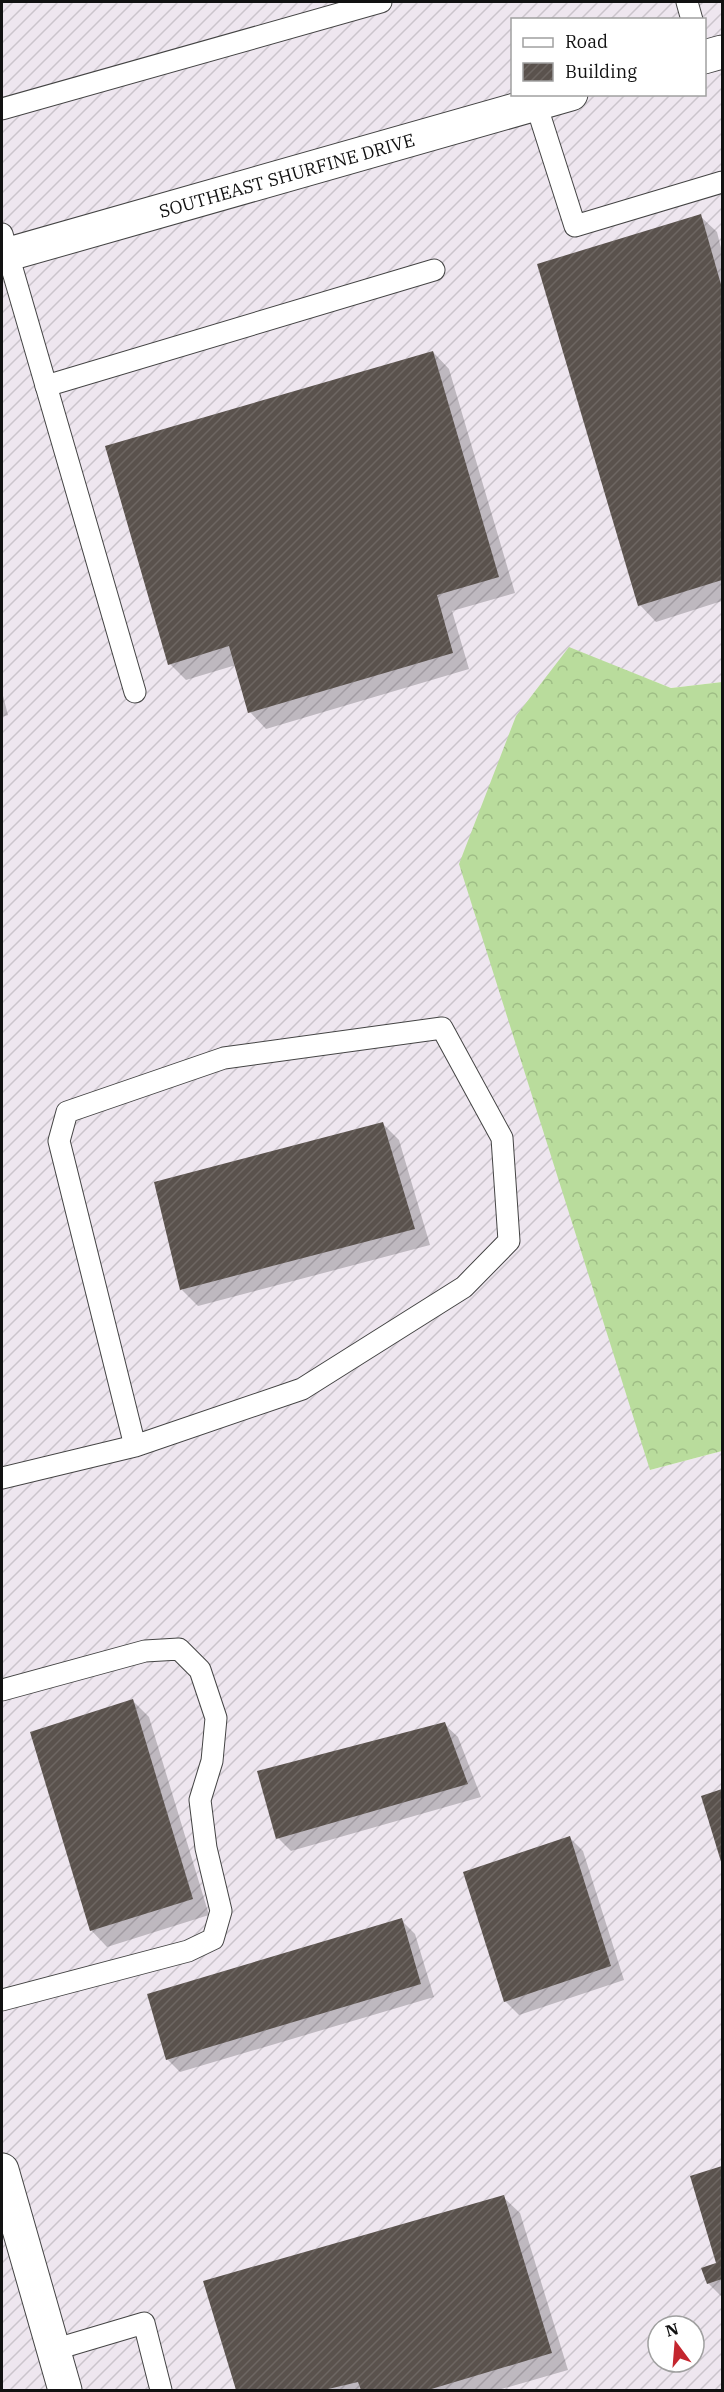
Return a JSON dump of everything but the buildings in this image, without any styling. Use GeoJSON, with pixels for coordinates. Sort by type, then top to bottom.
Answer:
{"type":"FeatureCollection","features":[{"type":"Feature","properties":{"kind":"street"},"geometry":{"type":"LineString","coordinates":[[706,57],[723,52]]}},
{"type":"Feature","properties":{"kind":"street","name":"SOUTHEAST SHURFINE DRIVE"},"geometry":{"type":"LineString","coordinates":[[4,248],[564,96]]}},
{"type":"Feature","properties":{"kind":"street"},"geometry":{"type":"LineString","coordinates":[[2,2170],[65,2391]]}},
{"type":"Feature","properties":{"kind":"lane"},"geometry":{"type":"LineString","coordinates":[[2,109],[381,2]]}},
{"type":"Feature","properties":{"kind":"lane"},"geometry":{"type":"LineString","coordinates":[[687,2],[691,18]]}},
{"type":"Feature","properties":{"kind":"lane"},"geometry":{"type":"LineString","coordinates":[[536,104],[575,226],[723,182]]}},
{"type":"Feature","properties":{"kind":"lane"},"geometry":{"type":"LineString","coordinates":[[4,248],[135,692]]}},
{"type":"Feature","properties":{"kind":"lane"},"geometry":{"type":"LineString","coordinates":[[46,386],[434,270]]}},
{"type":"Feature","properties":{"kind":"lane"},"geometry":{"type":"LineString","coordinates":[[2,1478],[135,1446],[302,1389],[464,1287],[508,1241],[502,1138],[442,1028],[224,1058],[68,1113],[59,1141],[135,1446]]}},
{"type":"Feature","properties":{"kind":"lane"},"geometry":{"type":"LineString","coordinates":[[2,1690],[145,1651],[179,1649],[200,1670],[216,1718],[212,1761],[200,1800],[206,1848],[221,1911],[213,1939],[188,1951],[2,2000]]}},
{"type":"Feature","properties":{"kind":"lane"},"geometry":{"type":"LineString","coordinates":[[53,2350],[144,2323],[161,2391]]}},
{"type":"Feature","properties":{"kind":"shaded area"},"geometry":{"type":"Polygon","coordinates":[[[2,2],[722,2],[722,682],[671,688],[569,648],[650,1470],[722,1451],[722,2390],[2,2390],[2,2]]]}},
{"type":"Feature","properties":{"kind":"green space"},"geometry":{"type":"Polygon","coordinates":[[[569,647],[671,688],[722,682],[722,1451],[650,1470],[459,864],[516,716],[569,647]]]}}]}
